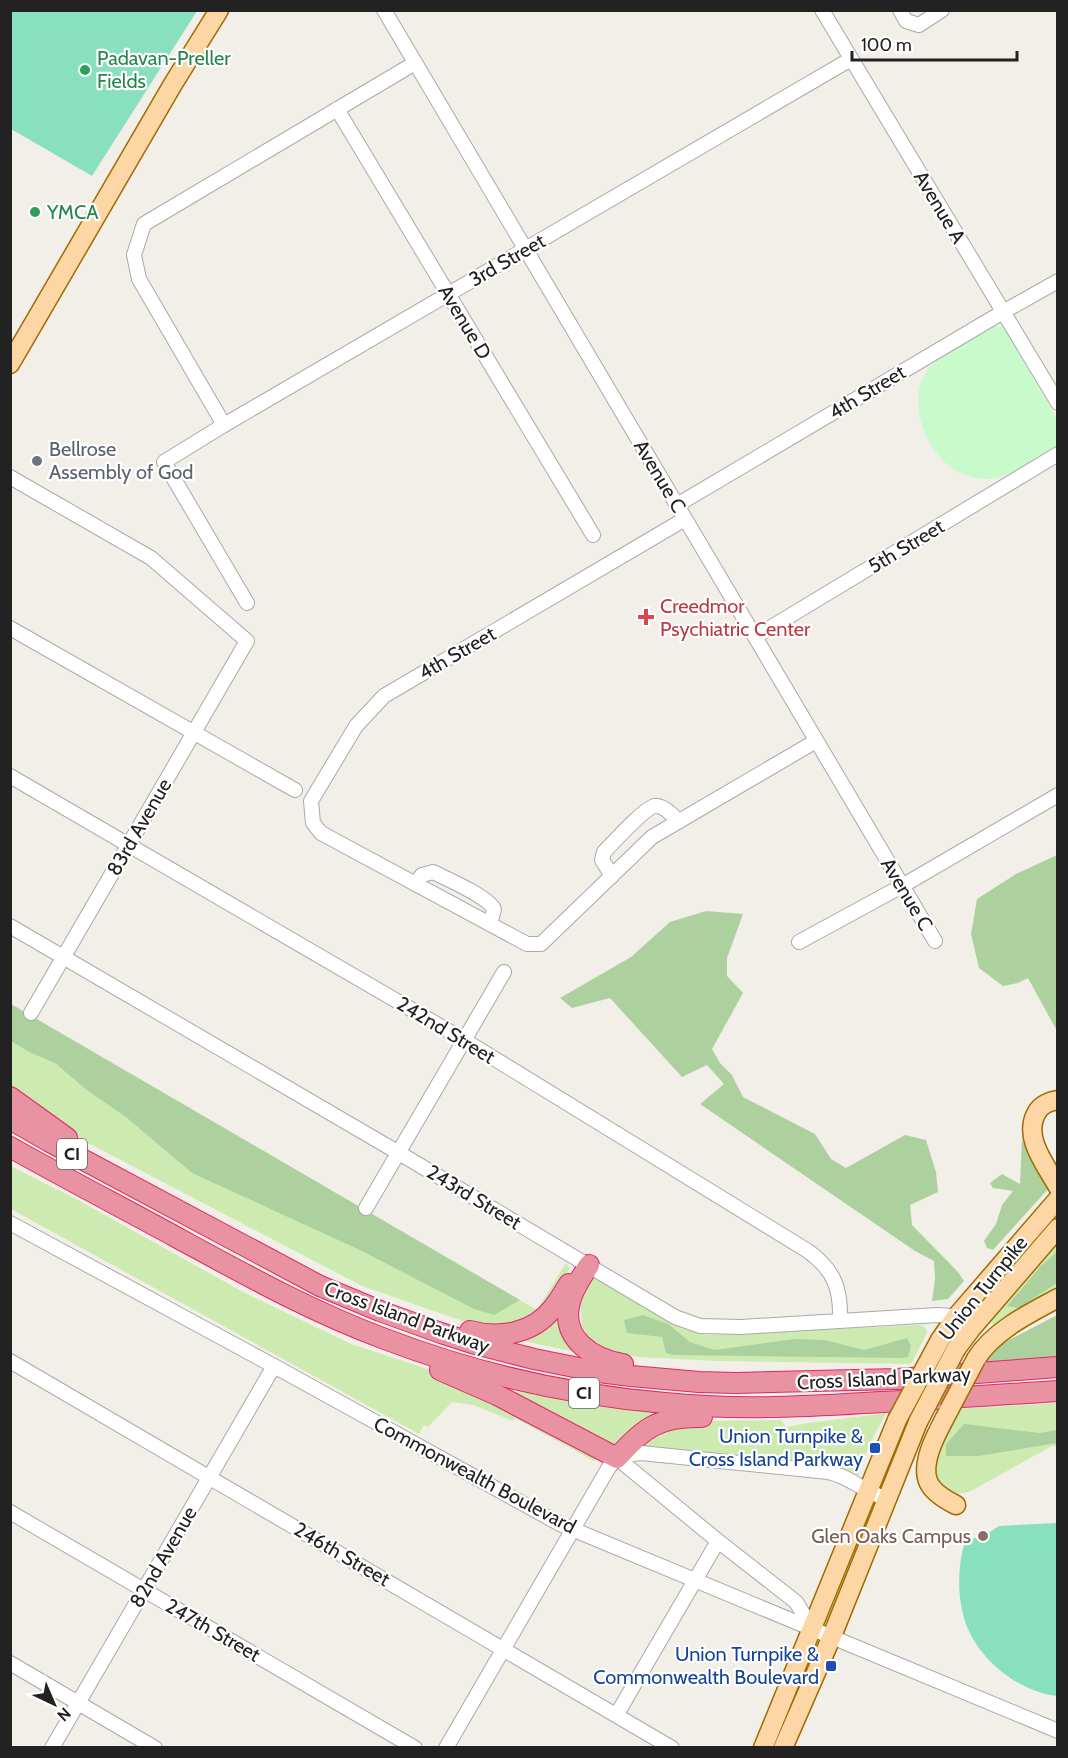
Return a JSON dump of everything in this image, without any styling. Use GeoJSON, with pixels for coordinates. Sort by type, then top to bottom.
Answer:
{"type":"FeatureCollection","features":[{"type":"Feature","properties":{"kind":"highway"},"geometry":{"type":"LineString","coordinates":[[10,1097],[47,1125],[75,1142],[134,1188]]}},
{"type":"Feature","properties":{"kind":"highway","name":"Cross Island Parkway"},"geometry":{"type":"LineString","coordinates":[[10,1119],[292,1272],[380,1311],[472,1343],[567,1366],[631,1376],[699,1382],[768,1384],[897,1379],[1058,1367]]}},
{"type":"Feature","properties":{"kind":"highway","name":"Cross Island Parkway"},"geometry":{"type":"LineString","coordinates":[[10,1147],[273,1290],[328,1316],[422,1353],[500,1375],[581,1392],[675,1404],[748,1407],[791,1407],[1058,1391]]}},
{"type":"Feature","properties":{"kind":"highway"},"geometry":{"type":"LineString","coordinates":[[10,1160],[36,1174],[113,1203]]}},
{"type":"Feature","properties":{"kind":"highway"},"geometry":{"type":"LineString","coordinates":[[380,1311],[437,1320],[484,1335],[510,1334],[534,1325],[548,1315],[586,1263]]}},
{"type":"Feature","properties":{"kind":"highway"},"geometry":{"type":"LineString","coordinates":[[586,1263],[573,1291],[568,1313],[571,1328],[577,1339],[591,1353],[611,1362],[704,1371],[768,1384]]}},
{"type":"Feature","properties":{"kind":"highway"},"geometry":{"type":"LineString","coordinates":[[384,1339],[434,1368],[497,1395],[617,1458],[640,1434],[660,1422],[689,1417],[729,1418],[791,1407]]}},
{"type":"Feature","properties":{"kind":"main road"},"geometry":{"type":"LineString","coordinates":[[10,364],[173,84],[219,10]]}},
{"type":"Feature","properties":{"kind":"main road"},"geometry":{"type":"LineString","coordinates":[[1058,1100],[1040,1108],[1032,1120],[1031,1132],[1035,1146],[1058,1187]]}},
{"type":"Feature","properties":{"kind":"main road","name":"Union Turnpike"},"geometry":{"type":"LineString","coordinates":[[763,1748],[897,1420],[940,1340],[955,1318],[1058,1198]]}},
{"type":"Feature","properties":{"kind":"main road","name":"Union Turnpike"},"geometry":{"type":"LineString","coordinates":[[783,1748],[832,1636],[918,1422],[956,1350],[971,1329],[1056,1230]]}},
{"type":"Feature","properties":{"kind":"main road"},"geometry":{"type":"LineString","coordinates":[[956,1505],[935,1491],[928,1481],[929,1450],[978,1355],[1014,1323],[1058,1298]]}},
{"type":"Feature","properties":{"kind":"main road"},"geometry":{"type":"LineString","coordinates":[[978,1355],[1058,1310]]}},
{"type":"Feature","properties":{"kind":"street","name":"Avenue C"},"geometry":{"type":"LineString","coordinates":[[384,10],[935,941]]}},
{"type":"Feature","properties":{"kind":"street","name":"Avenue A"},"geometry":{"type":"LineString","coordinates":[[822,10],[1058,403]]}},
{"type":"Feature","properties":{"kind":"street"},"geometry":{"type":"LineString","coordinates":[[900,10],[906,21],[919,25],[942,10]]}},
{"type":"Feature","properties":{"kind":"street","name":"3rd Street"},"geometry":{"type":"LineString","coordinates":[[247,603],[164,462],[851,59]]}},
{"type":"Feature","properties":{"kind":"street"},"geometry":{"type":"LineString","coordinates":[[224,425],[139,279],[134,255],[144,224],[415,63]]}},
{"type":"Feature","properties":{"kind":"street","name":"Avenue D"},"geometry":{"type":"LineString","coordinates":[[337,109],[593,535]]}},
{"type":"Feature","properties":{"kind":"street","name":"4th Street"},"geometry":{"type":"LineString","coordinates":[[677,505],[1058,281]]}},
{"type":"Feature","properties":{"kind":"street","name":"5th Street"},"geometry":{"type":"LineString","coordinates":[[755,637],[1058,454]]}},
{"type":"Feature","properties":{"kind":"street","name":"83rd Avenue"},"geometry":{"type":"LineString","coordinates":[[10,477],[151,558],[247,641],[31,1012]]}},
{"type":"Feature","properties":{"kind":"street","name":"4th Street"},"geometry":{"type":"LineString","coordinates":[[415,884],[321,833],[313,823],[311,801],[356,726],[384,696],[685,519]]}},
{"type":"Feature","properties":{"kind":"street"},"geometry":{"type":"LineString","coordinates":[[10,628],[295,790]]}},
{"type":"Feature","properties":{"kind":"street"},"geometry":{"type":"LineString","coordinates":[[490,924],[494,909],[483,898],[433,872],[422,875],[415,884],[527,944],[541,944],[652,837],[816,741]]}},
{"type":"Feature","properties":{"kind":"street","name":"242nd Street"},"geometry":{"type":"LineString","coordinates":[[10,776],[464,1040],[814,1256],[836,1283],[840,1300],[840,1320]]}},
{"type":"Feature","properties":{"kind":"street"},"geometry":{"type":"LineString","coordinates":[[799,942],[902,886],[1058,795]]}},
{"type":"Feature","properties":{"kind":"street"},"geometry":{"type":"LineString","coordinates":[[612,876],[602,860],[603,852],[643,813],[653,806],[661,807],[679,821]]}},
{"type":"Feature","properties":{"kind":"street","name":"243rd Street"},"geometry":{"type":"LineString","coordinates":[[10,926],[664,1311],[700,1326],[741,1328],[937,1315],[955,1318],[971,1329]]}},
{"type":"Feature","properties":{"kind":"street"},"geometry":{"type":"LineString","coordinates":[[366,1208],[504,972]]}},
{"type":"Feature","properties":{"kind":"street","name":"Commonwealth Boulevard"},"geometry":{"type":"LineString","coordinates":[[10,1223],[560,1524],[1058,1731]]}},
{"type":"Feature","properties":{"kind":"street","name":"246th Street"},"geometry":{"type":"LineString","coordinates":[[10,1361],[672,1748]]}},
{"type":"Feature","properties":{"kind":"street","name":"82nd Avenue"},"geometry":{"type":"LineString","coordinates":[[52,1748],[274,1366]]}},
{"type":"Feature","properties":{"kind":"street"},"geometry":{"type":"LineString","coordinates":[[446,1748],[572,1529],[609,1467],[617,1458],[641,1453],[828,1472],[840,1474],[887,1500]]}},
{"type":"Feature","properties":{"kind":"street"},"geometry":{"type":"LineString","coordinates":[[617,1458],[796,1602],[812,1628]]}},
{"type":"Feature","properties":{"kind":"street","name":"247th Street"},"geometry":{"type":"LineString","coordinates":[[10,1512],[415,1748]]}},
{"type":"Feature","properties":{"kind":"street"},"geometry":{"type":"LineString","coordinates":[[617,1714],[718,1541]]}},
{"type":"Feature","properties":{"kind":"street"},"geometry":{"type":"LineString","coordinates":[[10,1663],[155,1748]]}},
{"type":"Feature","properties":{"kind":"green space","name":"Padavan-Preller Fields"},"geometry":{"type":"Polygon","coordinates":[[[11,10],[197,11],[92,176],[11,129],[11,10]]]}},
{"type":"Feature","properties":{"kind":"green space"},"geometry":{"type":"Polygon","coordinates":[[[994,326],[1004,327],[1057,419],[1058,445],[1015,471],[997,478],[984,479],[966,475],[943,461],[927,438],[922,425],[918,397],[920,384],[932,365],[957,346],[994,326]]]}},
{"type":"Feature","properties":{"kind":"green space"},"geometry":{"type":"Polygon","coordinates":[[[1057,855],[1057,1031],[1028,978],[1003,986],[979,968],[971,934],[977,899],[1016,874],[1057,855]]]}},
{"type":"Feature","properties":{"kind":"green space"},"geometry":{"type":"Polygon","coordinates":[[[706,911],[743,914],[727,958],[727,976],[743,993],[712,1049],[720,1063],[732,1075],[743,1097],[815,1134],[831,1159],[846,1168],[905,1135],[926,1140],[936,1172],[938,1192],[910,1205],[912,1225],[964,1281],[948,1299],[932,1301],[935,1279],[934,1261],[915,1251],[700,1104],[724,1084],[707,1065],[682,1077],[610,998],[572,1008],[560,998],[631,957],[670,922],[706,911]]]}},
{"type":"Feature","properties":{"kind":"green space"},"geometry":{"type":"Polygon","coordinates":[[[10,1004],[537,1310],[566,1263],[570,1268],[550,1302],[516,1327],[477,1326],[362,1286],[67,1132],[11,1089],[10,1004]]]}},
{"type":"Feature","properties":{"kind":"green space"},"geometry":{"type":"Polygon","coordinates":[[[11,1004],[520,1300],[494,1315],[474,1309],[360,1250],[192,1173],[126,1117],[88,1091],[55,1063],[11,1041],[11,1004]]]}},
{"type":"Feature","properties":{"kind":"green space"},"geometry":{"type":"Polygon","coordinates":[[[1022,1139],[1049,1188],[993,1250],[987,1248],[984,1241],[996,1224],[1002,1205],[1013,1191],[993,1188],[990,1183],[1002,1174],[1020,1184],[1022,1139]]]}},
{"type":"Feature","properties":{"kind":"green space"},"geometry":{"type":"Polygon","coordinates":[[[10,1166],[78,1200],[245,1293],[351,1344],[446,1375],[596,1451],[593,1457],[596,1459],[594,1461],[515,1418],[513,1421],[473,1405],[452,1402],[428,1427],[424,1425],[419,1434],[11,1209],[10,1166]]]}},
{"type":"Feature","properties":{"kind":"green space"},"geometry":{"type":"Polygon","coordinates":[[[1057,1241],[1057,1291],[997,1328],[989,1321],[1057,1241]]]}},
{"type":"Feature","properties":{"kind":"green space"},"geometry":{"type":"Polygon","coordinates":[[[1057,1252],[1057,1283],[1019,1308],[1007,1306],[1041,1266],[1057,1252]]]}},
{"type":"Feature","properties":{"kind":"green space"},"geometry":{"type":"Polygon","coordinates":[[[594,1276],[681,1328],[707,1335],[920,1325],[926,1328],[927,1333],[911,1364],[718,1361],[639,1357],[609,1352],[590,1341],[582,1326],[580,1297],[588,1277],[594,1276]]]}},
{"type":"Feature","properties":{"kind":"green space"},"geometry":{"type":"Polygon","coordinates":[[[560,1309],[573,1347],[571,1351],[518,1340],[560,1309]]]}},
{"type":"Feature","properties":{"kind":"green space"},"geometry":{"type":"Polygon","coordinates":[[[643,1315],[668,1324],[690,1342],[714,1350],[794,1339],[825,1340],[864,1350],[907,1338],[911,1346],[908,1357],[902,1358],[673,1355],[666,1353],[662,1337],[627,1333],[624,1320],[643,1315]]]}},
{"type":"Feature","properties":{"kind":"green space"},"geometry":{"type":"Polygon","coordinates":[[[1057,1315],[1057,1357],[981,1364],[990,1350],[1057,1315]]]}},
{"type":"Feature","properties":{"kind":"green space"},"geometry":{"type":"Polygon","coordinates":[[[513,1392],[540,1393],[656,1411],[658,1419],[614,1450],[513,1400],[513,1392]]]}},
{"type":"Feature","properties":{"kind":"green space"},"geometry":{"type":"Polygon","coordinates":[[[1057,1403],[1057,1446],[1052,1446],[971,1491],[953,1494],[944,1489],[938,1480],[936,1460],[943,1438],[957,1409],[1057,1403]]]}},
{"type":"Feature","properties":{"kind":"green space"},"geometry":{"type":"Polygon","coordinates":[[[886,1413],[869,1446],[857,1477],[836,1466],[639,1446],[642,1437],[702,1421],[781,1420],[786,1427],[886,1413]]]}},
{"type":"Feature","properties":{"kind":"green space"},"geometry":{"type":"Polygon","coordinates":[[[964,1424],[1040,1433],[1057,1430],[1057,1443],[978,1456],[946,1456],[946,1444],[964,1424]]]}},
{"type":"Feature","properties":{"kind":"green space"},"geometry":{"type":"Polygon","coordinates":[[[1058,1523],[1057,1696],[1029,1688],[1015,1681],[990,1662],[980,1650],[966,1624],[959,1582],[965,1541],[985,1535],[999,1526],[1058,1523]]]}},
{"type":"Feature","properties":{"kind":"place","name":"Padavan-Preller Fields"},"geometry":{"type":"Point","coordinates":[85,70]}},
{"type":"Feature","properties":{"kind":"place","name":"YMCA"},"geometry":{"type":"Point","coordinates":[35,212]}},
{"type":"Feature","properties":{"kind":"place","name":"Bellrose Assembly of God"},"geometry":{"type":"Point","coordinates":[37,461]}},
{"type":"Feature","properties":{"kind":"place","name":"Creedmor Psychiatric Center"},"geometry":{"type":"Point","coordinates":[646,617]}},
{"type":"Feature","properties":{"kind":"place","name":"Union Turnpike & Cross Island Parkway"},"geometry":{"type":"Point","coordinates":[875,1448]}},
{"type":"Feature","properties":{"kind":"place","name":"Glen Oaks Campus"},"geometry":{"type":"Point","coordinates":[983,1536]}},
{"type":"Feature","properties":{"kind":"place","name":"Union Turnpike & Commonwealth Boulevard"},"geometry":{"type":"Point","coordinates":[831,1666]}}]}
